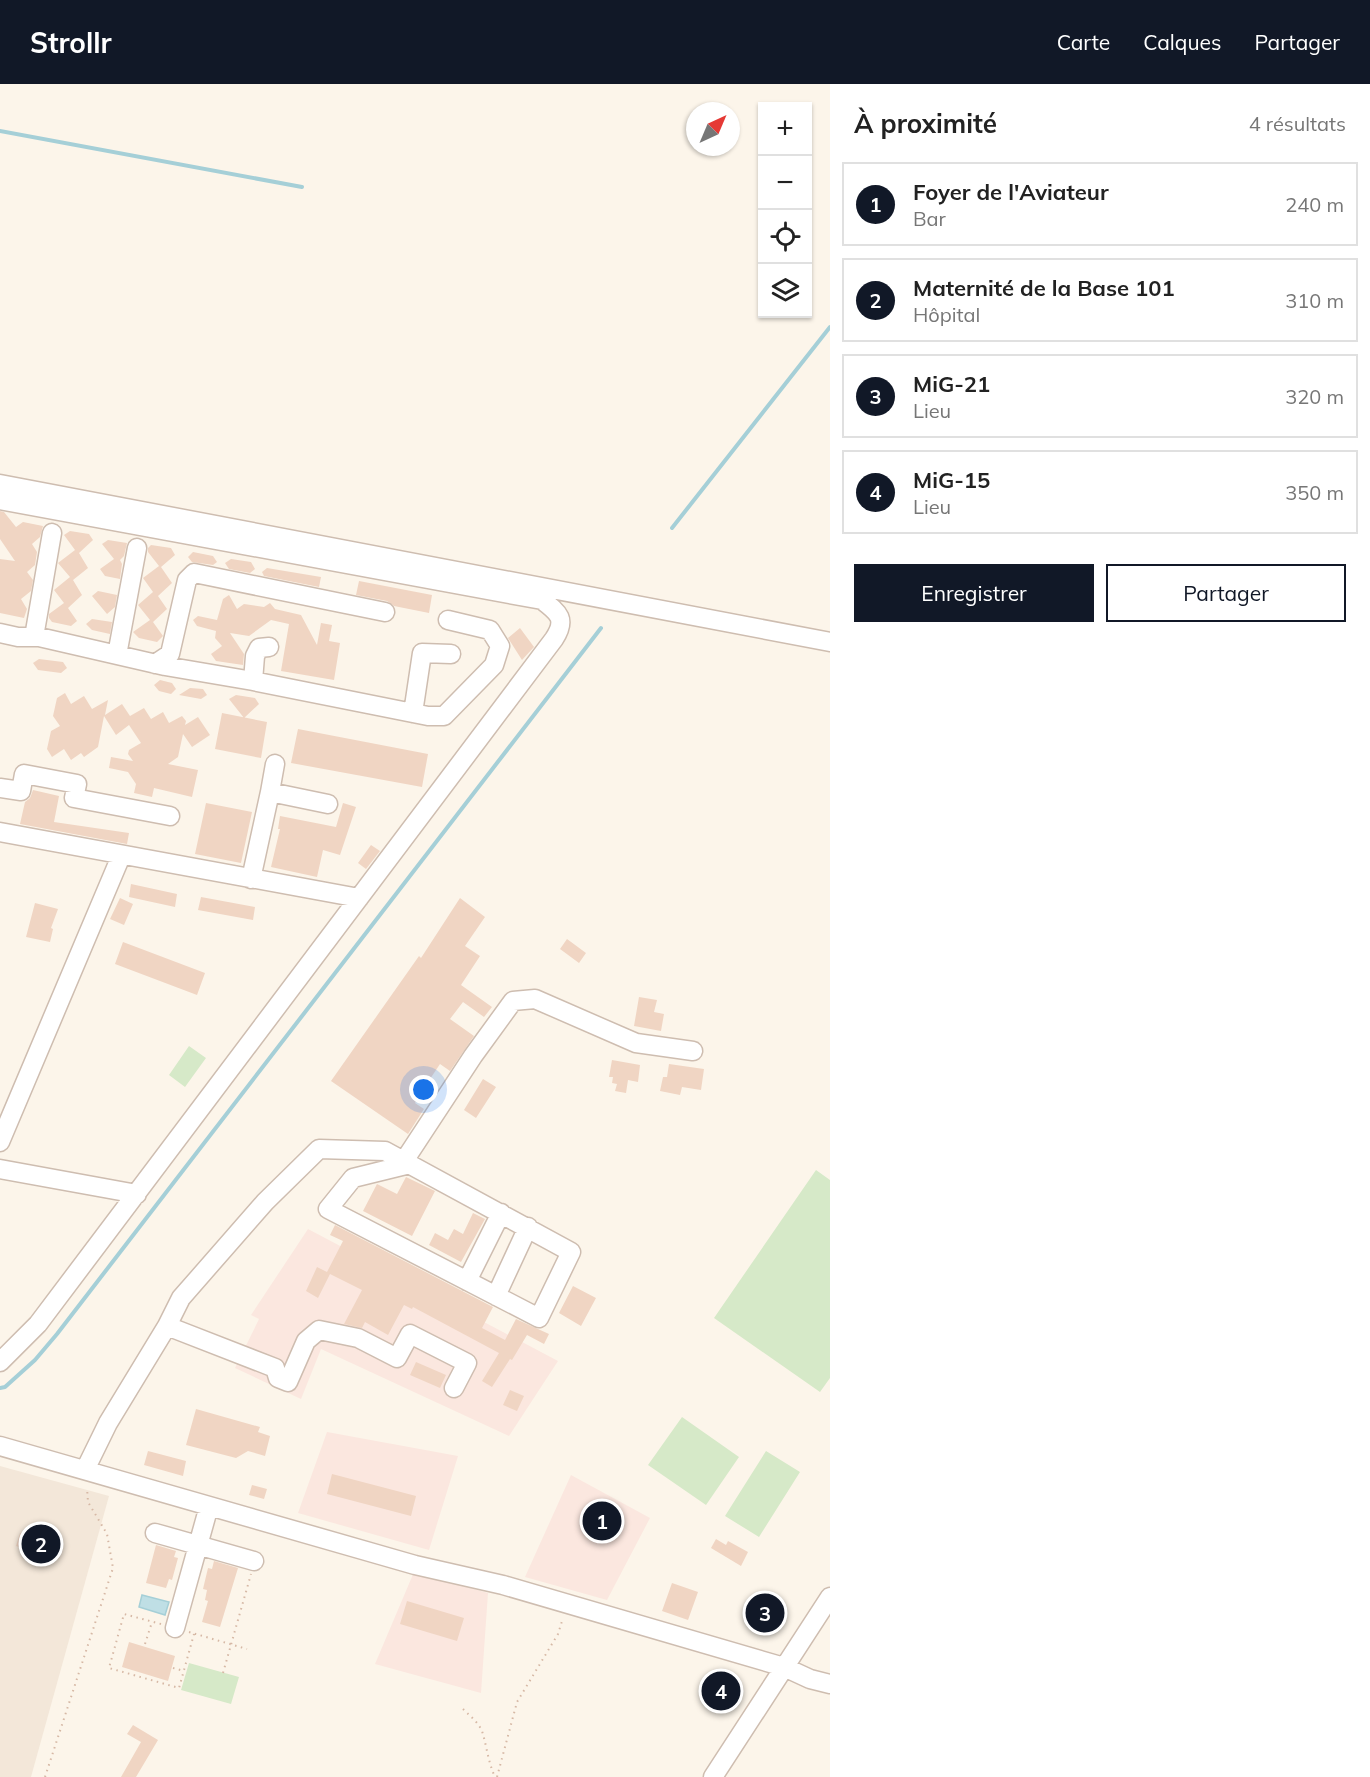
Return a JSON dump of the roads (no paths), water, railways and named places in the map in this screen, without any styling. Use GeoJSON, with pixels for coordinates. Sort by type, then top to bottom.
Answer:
{"type":"FeatureCollection","features":[{"type":"Feature","properties":{"kind":"street"},"geometry":{"type":"LineString","coordinates":[[0,484],[830,642]]}},
{"type":"Feature","properties":{"kind":"street"},"geometry":{"type":"LineString","coordinates":[[0,500],[542,600],[557,611],[561,622],[560,630],[554,639],[137,1194],[38,1324],[0,1362]]}},
{"type":"Feature","properties":{"kind":"street"},"geometry":{"type":"LineString","coordinates":[[34,637],[52,533]]}},
{"type":"Feature","properties":{"kind":"street"},"geometry":{"type":"LineString","coordinates":[[117,655],[137,549]]}},
{"type":"Feature","properties":{"kind":"street"},"geometry":{"type":"LineString","coordinates":[[155,664],[170,654],[187,580],[194,573],[385,612]]}},
{"type":"Feature","properties":{"kind":"street"},"geometry":{"type":"LineString","coordinates":[[0,633],[18,637],[34,637],[155,664],[444,717],[494,666],[500,646],[490,630],[448,620]]}},
{"type":"Feature","properties":{"kind":"street"},"geometry":{"type":"LineString","coordinates":[[253,681],[255,656],[259,648],[269,647]]}},
{"type":"Feature","properties":{"kind":"street"},"geometry":{"type":"LineString","coordinates":[[413,713],[422,653],[451,654]]}},
{"type":"Feature","properties":{"kind":"street"},"geometry":{"type":"LineString","coordinates":[[251,879],[275,764]]}},
{"type":"Feature","properties":{"kind":"street"},"geometry":{"type":"LineString","coordinates":[[0,788],[21,792],[24,774],[77,784],[74,798],[170,816]]}},
{"type":"Feature","properties":{"kind":"street"},"geometry":{"type":"LineString","coordinates":[[270,792],[328,804]]}},
{"type":"Feature","properties":{"kind":"street"},"geometry":{"type":"LineString","coordinates":[[0,832],[359,898]]}},
{"type":"Feature","properties":{"kind":"street"},"geometry":{"type":"LineString","coordinates":[[0,1142],[121,856]]}},
{"type":"Feature","properties":{"kind":"street"},"geometry":{"type":"LineString","coordinates":[[85,1470],[108,1423],[167,1326],[181,1298],[265,1202],[319,1149],[385,1151],[407,1163],[501,1213],[528,1227],[571,1251],[539,1318],[328,1209],[353,1178],[407,1163],[473,1056],[513,1001],[535,999],[636,1043],[693,1051]]}},
{"type":"Feature","properties":{"kind":"street"},"geometry":{"type":"LineString","coordinates":[[0,1169],[137,1194]]}},
{"type":"Feature","properties":{"kind":"street"},"geometry":{"type":"LineString","coordinates":[[467,1281],[501,1213]]}},
{"type":"Feature","properties":{"kind":"street"},"geometry":{"type":"LineString","coordinates":[[496,1296],[528,1227]]}},
{"type":"Feature","properties":{"kind":"street"},"geometry":{"type":"LineString","coordinates":[[167,1326],[274,1368],[278,1378],[288,1382],[306,1341],[319,1330],[358,1338],[397,1358],[410,1334],[467,1363],[454,1388]]}},
{"type":"Feature","properties":{"kind":"street"},"geometry":{"type":"LineString","coordinates":[[0,1446],[415,1565],[503,1585],[568,1603],[784,1667],[810,1679],[830,1684]]}},
{"type":"Feature","properties":{"kind":"street"},"geometry":{"type":"LineString","coordinates":[[175,1628],[209,1506]]}},
{"type":"Feature","properties":{"kind":"street"},"geometry":{"type":"LineString","coordinates":[[155,1533],[254,1561]]}},
{"type":"Feature","properties":{"kind":"street"},"geometry":{"type":"LineString","coordinates":[[714,1777],[830,1597]]}},
{"type":"Feature","properties":{"kind":"water"},"geometry":{"type":"Polygon","coordinates":[[[142,1595],[169,1602],[165,1615],[139,1607],[142,1595]]]}},
{"type":"Feature","properties":{"kind":"waterway"},"geometry":{"type":"LineString","coordinates":[[0,131],[302,187]]}},
{"type":"Feature","properties":{"kind":"waterway"},"geometry":{"type":"LineString","coordinates":[[672,528],[830,327]]}},
{"type":"Feature","properties":{"kind":"waterway"},"geometry":{"type":"LineString","coordinates":[[0,1388],[5,1387],[35,1360],[57,1334],[601,628]]}},
{"type":"Feature","properties":{"kind":"place","name":"Foyer de l'Aviateur"},"geometry":{"type":"Point","coordinates":[602,1521]}},
{"type":"Feature","properties":{"kind":"place","name":"Maternité de la Base 101"},"geometry":{"type":"Point","coordinates":[41,1544]}},
{"type":"Feature","properties":{"kind":"place","name":"MiG-21"},"geometry":{"type":"Point","coordinates":[765,1613]}},
{"type":"Feature","properties":{"kind":"place","name":"MiG-15"},"geometry":{"type":"Point","coordinates":[721,1691]}}]}
